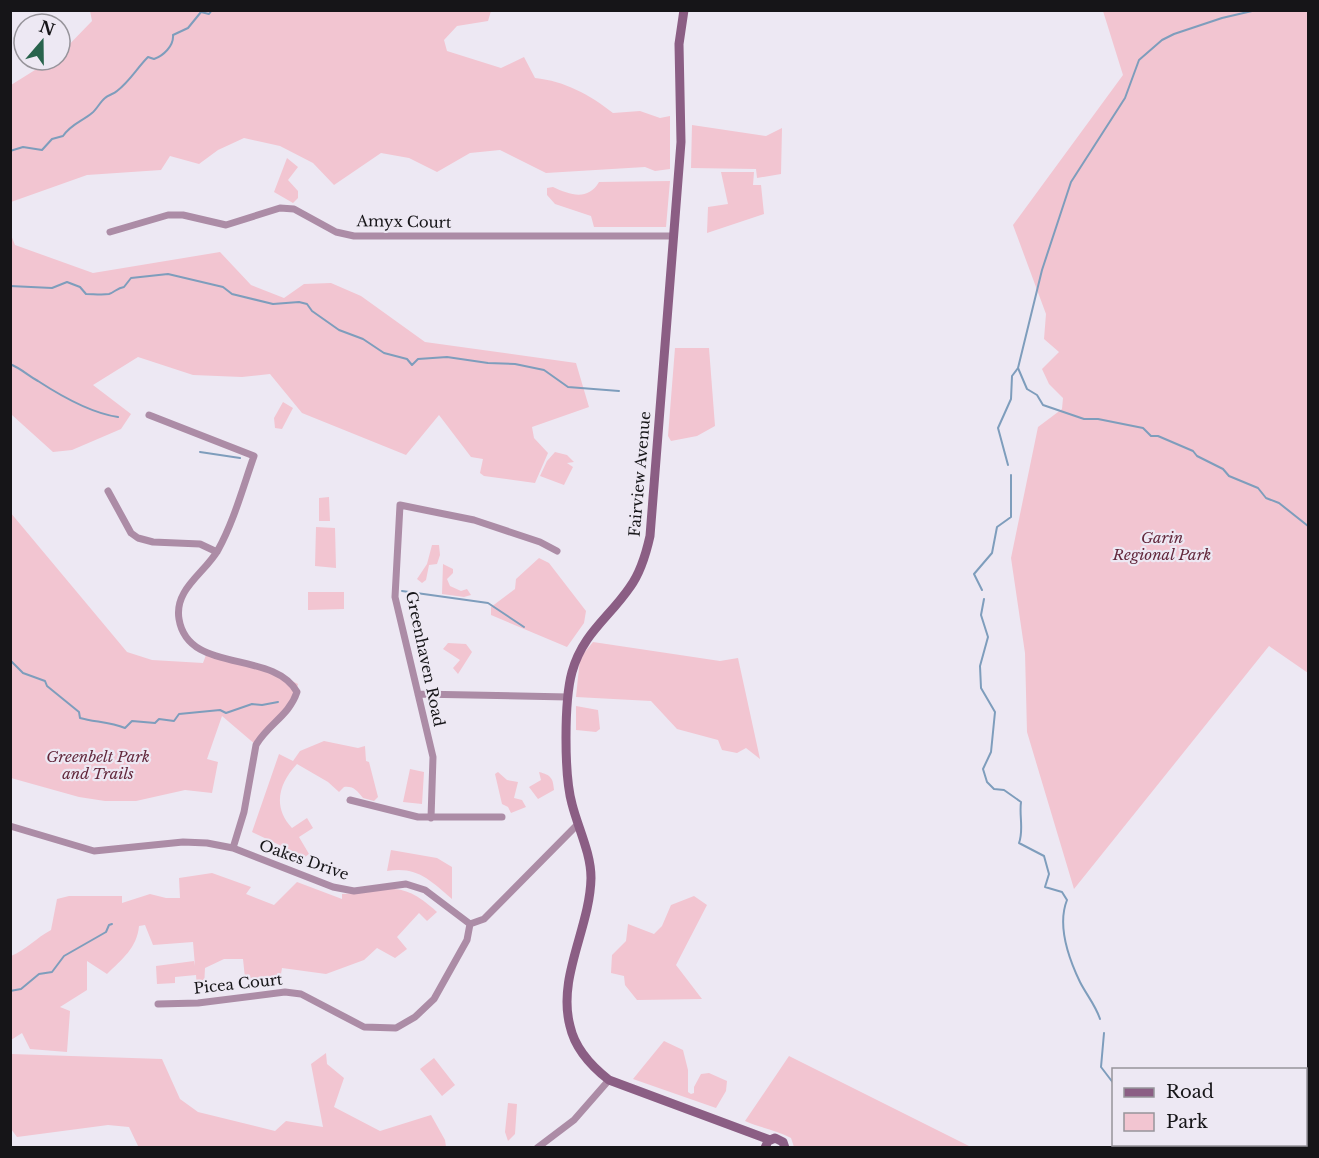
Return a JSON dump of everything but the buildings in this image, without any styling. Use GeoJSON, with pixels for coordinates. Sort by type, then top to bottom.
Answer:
{"type":"FeatureCollection","features":[{"type":"Feature","properties":{"kind":"main road","name":"Fairview Avenue"},"geometry":{"type":"LineString","coordinates":[[684,10],[679,44],[681,142],[647,550],[631,586],[586,639],[571,674],[568,697],[568,781],[590,866],[590,890],[568,988],[568,1015],[573,1035],[584,1056],[609,1080],[741,1130],[767,1145],[781,1140],[785,1148]]}},
{"type":"Feature","properties":{"kind":"street","name":"Amyx Court"},"geometry":{"type":"LineString","coordinates":[[110,232],[168,215],[183,215],[226,225],[280,208],[294,209],[336,232],[354,236],[674,236]]}},
{"type":"Feature","properties":{"kind":"street"},"geometry":{"type":"LineString","coordinates":[[149,415],[254,456],[217,552],[182,595],[178,607],[179,621],[188,638],[201,651],[274,672],[288,679],[297,692],[286,715],[261,736],[256,745],[244,812],[233,848]]}},
{"type":"Feature","properties":{"kind":"street"},"geometry":{"type":"LineString","coordinates":[[108,491],[131,533],[138,538],[153,542],[200,544],[217,552]]}},
{"type":"Feature","properties":{"kind":"street","name":"Greenhaven Road"},"geometry":{"type":"LineString","coordinates":[[431,818],[433,757],[395,597],[400,504],[474,520],[515,536],[540,542],[556,551]]}},
{"type":"Feature","properties":{"kind":"street"},"geometry":{"type":"LineString","coordinates":[[418,694],[568,697]]}},
{"type":"Feature","properties":{"kind":"street"},"geometry":{"type":"LineString","coordinates":[[350,800],[431,818],[502,818]]}},
{"type":"Feature","properties":{"kind":"street"},"geometry":{"type":"LineString","coordinates":[[470,924],[484,920],[578,824]]}},
{"type":"Feature","properties":{"kind":"street","name":"Oakes Drive"},"geometry":{"type":"LineString","coordinates":[[10,826],[94,850],[183,842],[207,843],[233,848],[333,887],[354,891],[406,884],[425,890],[470,924]]}},
{"type":"Feature","properties":{"kind":"street","name":"Picea Court"},"geometry":{"type":"LineString","coordinates":[[158,1004],[198,1003],[285,992],[301,994],[364,1027],[396,1028],[415,1017],[434,999],[467,940],[470,924]]}},
{"type":"Feature","properties":{"kind":"street"},"geometry":{"type":"LineString","coordinates":[[537,1148],[574,1120],[609,1080]]}},
{"type":"Feature","properties":{"kind":"green space"},"geometry":{"type":"Polygon","coordinates":[[[90,11],[491,11],[488,21],[457,26],[444,40],[447,51],[501,68],[524,57],[535,78],[557,82],[577,90],[613,113],[640,111],[660,118],[670,116],[670,169],[655,171],[645,167],[546,173],[500,150],[470,153],[437,172],[409,158],[381,153],[334,185],[313,163],[280,146],[244,138],[218,150],[199,164],[170,156],[161,170],[87,175],[11,202],[11,85],[32,72],[72,72],[72,42],[92,21],[90,11]]]}},
{"type":"Feature","properties":{"kind":"green space","name":"Garin Regional Park"},"geometry":{"type":"Polygon","coordinates":[[[1103,11],[1308,11],[1308,673],[1269,646],[1074,889],[1027,732],[1025,653],[1011,558],[1038,427],[1062,409],[1063,398],[1049,384],[1042,369],[1059,352],[1044,339],[1046,314],[1013,225],[1123,75],[1103,11]]]}},
{"type":"Feature","properties":{"kind":"green space"},"geometry":{"type":"Polygon","coordinates":[[[692,125],[766,136],[782,128],[781,174],[757,178],[756,169],[691,168],[692,125]]]}},
{"type":"Feature","properties":{"kind":"green space"},"geometry":{"type":"Polygon","coordinates":[[[287,158],[298,167],[288,180],[298,191],[298,198],[293,203],[274,192],[287,158]]]}},
{"type":"Feature","properties":{"kind":"green space"},"geometry":{"type":"Polygon","coordinates":[[[721,172],[754,172],[753,185],[761,185],[764,214],[707,233],[708,207],[728,204],[721,172]]]}},
{"type":"Feature","properties":{"kind":"green space"},"geometry":{"type":"Polygon","coordinates":[[[670,181],[666,227],[594,227],[591,216],[555,204],[547,195],[547,188],[553,187],[578,195],[590,192],[599,182],[670,181]]]}},
{"type":"Feature","properties":{"kind":"green space"},"geometry":{"type":"Polygon","coordinates":[[[11,235],[15,245],[93,273],[220,252],[251,285],[284,298],[304,284],[331,283],[361,296],[425,342],[576,363],[589,407],[532,427],[534,438],[548,453],[535,483],[484,476],[480,473],[483,459],[471,457],[439,415],[406,455],[302,413],[270,374],[242,377],[193,375],[138,357],[93,385],[131,414],[121,429],[72,450],[53,452],[12,415],[11,435],[11,235]]]}},
{"type":"Feature","properties":{"kind":"green space"},"geometry":{"type":"Polygon","coordinates":[[[675,348],[709,348],[715,426],[697,436],[671,441],[668,436],[675,348]]]}},
{"type":"Feature","properties":{"kind":"green space"},"geometry":{"type":"Polygon","coordinates":[[[283,402],[293,408],[282,429],[275,428],[274,418],[283,402]]]}},
{"type":"Feature","properties":{"kind":"green space"},"geometry":{"type":"Polygon","coordinates":[[[555,452],[567,455],[574,462],[567,463],[573,467],[564,485],[540,476],[547,461],[555,452]]]}},
{"type":"Feature","properties":{"kind":"green space"},"geometry":{"type":"Polygon","coordinates":[[[329,497],[330,521],[319,521],[319,498],[329,497]]]}},
{"type":"Feature","properties":{"kind":"green space","name":"Greenbelt Park and Trails"},"geometry":{"type":"Polygon","coordinates":[[[10,512],[127,652],[152,660],[203,663],[206,655],[274,672],[298,684],[295,697],[256,745],[222,716],[207,759],[218,762],[212,793],[185,790],[136,801],[105,801],[79,797],[11,778],[10,512]]]}},
{"type":"Feature","properties":{"kind":"green space"},"geometry":{"type":"Polygon","coordinates":[[[316,527],[335,528],[336,568],[315,566],[316,527]]]}},
{"type":"Feature","properties":{"kind":"green space"},"geometry":{"type":"Polygon","coordinates":[[[432,545],[439,545],[440,555],[437,564],[429,565],[426,580],[422,583],[417,579],[427,564],[432,545]]]}},
{"type":"Feature","properties":{"kind":"green space"},"geometry":{"type":"Polygon","coordinates":[[[539,558],[549,563],[586,611],[584,623],[567,647],[491,615],[491,607],[515,589],[516,579],[539,558]]]}},
{"type":"Feature","properties":{"kind":"green space"},"geometry":{"type":"Polygon","coordinates":[[[443,564],[453,569],[453,573],[447,579],[450,586],[461,591],[467,589],[471,595],[464,597],[442,594],[443,564]]]}},
{"type":"Feature","properties":{"kind":"green space"},"geometry":{"type":"Polygon","coordinates":[[[308,592],[344,592],[344,609],[308,610],[308,592]]]}},
{"type":"Feature","properties":{"kind":"green space"},"geometry":{"type":"Polygon","coordinates":[[[593,642],[720,661],[738,658],[760,759],[746,748],[737,753],[722,750],[718,740],[677,729],[651,701],[576,697],[580,658],[593,642]]]}},
{"type":"Feature","properties":{"kind":"green space"},"geometry":{"type":"Polygon","coordinates":[[[448,643],[466,644],[472,652],[458,674],[453,668],[460,660],[443,649],[448,643]]]}},
{"type":"Feature","properties":{"kind":"green space"},"geometry":{"type":"Polygon","coordinates":[[[576,706],[598,710],[600,729],[596,732],[576,730],[576,706]]]}},
{"type":"Feature","properties":{"kind":"green space"},"geometry":{"type":"Polygon","coordinates":[[[324,741],[358,748],[365,746],[366,761],[369,762],[378,797],[374,801],[363,798],[350,787],[344,787],[339,792],[328,782],[297,764],[282,787],[280,804],[292,828],[307,818],[313,828],[299,837],[309,854],[305,857],[252,832],[279,754],[293,761],[300,751],[324,741]]]}},
{"type":"Feature","properties":{"kind":"green space"},"geometry":{"type":"Polygon","coordinates":[[[410,769],[424,772],[422,804],[403,802],[410,769]]]}},
{"type":"Feature","properties":{"kind":"green space"},"geometry":{"type":"Polygon","coordinates":[[[498,772],[507,780],[518,782],[514,798],[522,800],[526,807],[511,813],[508,807],[502,804],[495,774],[498,772]]]}},
{"type":"Feature","properties":{"kind":"green space"},"geometry":{"type":"Polygon","coordinates":[[[539,772],[551,778],[554,790],[538,799],[529,787],[541,780],[539,772]]]}},
{"type":"Feature","properties":{"kind":"green space"},"geometry":{"type":"Polygon","coordinates":[[[391,850],[437,858],[452,867],[452,899],[422,876],[407,871],[387,871],[391,850]]]}},
{"type":"Feature","properties":{"kind":"green space"},"geometry":{"type":"Polygon","coordinates":[[[212,873],[251,887],[246,894],[274,905],[297,882],[342,899],[342,894],[402,890],[412,894],[437,912],[427,921],[419,913],[397,937],[407,949],[395,958],[377,948],[364,960],[326,974],[282,968],[280,980],[245,978],[243,959],[224,959],[205,968],[204,988],[197,988],[196,975],[175,977],[175,983],[157,984],[156,966],[194,961],[195,966],[193,942],[153,945],[145,925],[139,926],[132,947],[107,974],[87,961],[87,990],[60,1007],[70,1011],[67,1052],[30,1049],[22,1033],[11,1040],[11,956],[51,930],[57,899],[69,896],[122,896],[122,903],[150,894],[166,898],[180,898],[179,878],[212,873]]]}},
{"type":"Feature","properties":{"kind":"green space"},"geometry":{"type":"Polygon","coordinates":[[[694,896],[707,905],[676,965],[702,999],[637,1000],[625,985],[624,976],[611,973],[612,955],[626,941],[628,924],[654,934],[662,926],[671,905],[694,896]]]}},
{"type":"Feature","properties":{"kind":"green space"},"geometry":{"type":"Polygon","coordinates":[[[664,1041],[683,1050],[688,1070],[688,1092],[691,1094],[694,1093],[694,1087],[701,1074],[709,1073],[727,1081],[726,1091],[716,1108],[633,1079],[664,1041]]]}},
{"type":"Feature","properties":{"kind":"green space"},"geometry":{"type":"Polygon","coordinates":[[[326,1053],[327,1064],[344,1078],[334,1107],[380,1131],[431,1115],[445,1140],[446,1147],[139,1148],[129,1127],[108,1125],[17,1137],[11,1129],[11,1054],[162,1059],[180,1099],[198,1112],[275,1131],[286,1121],[323,1127],[311,1064],[326,1053]]]}},
{"type":"Feature","properties":{"kind":"green space"},"geometry":{"type":"Polygon","coordinates":[[[789,1056],[971,1147],[794,1147],[791,1138],[745,1121],[789,1056]]]}},
{"type":"Feature","properties":{"kind":"green space"},"geometry":{"type":"Polygon","coordinates":[[[434,1058],[455,1085],[442,1096],[420,1069],[434,1058]]]}},
{"type":"Feature","properties":{"kind":"green space"},"geometry":{"type":"Polygon","coordinates":[[[508,1103],[517,1104],[515,1134],[508,1141],[505,1132],[508,1103]]]}},
{"type":"Feature","properties":{"kind":"waterway"},"geometry":{"type":"LineString","coordinates":[[10,151],[23,147],[42,150],[52,139],[63,136],[92,113],[105,98],[122,87],[148,57],[154,59],[161,56],[170,47],[173,35],[188,28],[201,12],[209,14],[212,10]]}},
{"type":"Feature","properties":{"kind":"waterway"},"geometry":{"type":"LineString","coordinates":[[1008,465],[998,428],[1011,399],[1012,376],[1018,368],[1042,270],[1071,182],[1125,98],[1139,60],[1162,40],[1174,34],[1252,11],[1277,10]]}},
{"type":"Feature","properties":{"kind":"waterway"},"geometry":{"type":"LineString","coordinates":[[10,286],[52,288],[67,282],[80,287],[86,294],[106,294],[124,287],[131,278],[168,274],[223,287],[232,294],[273,304],[299,302],[307,304],[312,311],[339,330],[363,339],[384,353],[407,359],[412,365],[418,359],[447,357],[515,364],[544,370],[568,387],[619,391]]}},
{"type":"Feature","properties":{"kind":"waterway"},"geometry":{"type":"LineString","coordinates":[[10,364],[76,403],[97,412],[118,417]]}},
{"type":"Feature","properties":{"kind":"waterway"},"geometry":{"type":"LineString","coordinates":[[1018,368],[1027,389],[1037,395],[1043,405],[1084,419],[1098,419],[1143,428],[1151,436],[1158,436],[1193,451],[1197,456],[1223,469],[1229,476],[1258,488],[1266,498],[1279,503],[1308,526]]}},
{"type":"Feature","properties":{"kind":"waterway"},"geometry":{"type":"LineString","coordinates":[[200,452],[240,458]]}},
{"type":"Feature","properties":{"kind":"waterway"},"geometry":{"type":"LineString","coordinates":[[982,590],[974,574],[992,553],[997,527],[1011,517],[1011,475]]}},
{"type":"Feature","properties":{"kind":"waterway"},"geometry":{"type":"LineString","coordinates":[[402,591],[488,603],[524,627]]}},
{"type":"Feature","properties":{"kind":"waterway"},"geometry":{"type":"LineString","coordinates":[[984,599],[981,615],[988,637],[980,666],[981,688],[995,712],[991,752],[983,769],[987,782],[994,789],[1004,790],[1021,802],[1019,843],[1044,856],[1049,874],[1045,887],[1062,892],[1067,900],[1063,920],[1068,953],[1080,982],[1100,1019]]}},
{"type":"Feature","properties":{"kind":"waterway"},"geometry":{"type":"LineString","coordinates":[[10,660],[23,673],[45,681],[47,686],[79,712],[80,718],[125,728],[132,721],[155,723],[159,719],[174,721],[179,714],[220,710],[226,713],[252,704],[278,702]]}},
{"type":"Feature","properties":{"kind":"waterway"},"geometry":{"type":"LineString","coordinates":[[10,991],[21,989],[39,974],[52,972],[64,956],[106,932],[112,924]]}},
{"type":"Feature","properties":{"kind":"waterway"},"geometry":{"type":"LineString","coordinates":[[1104,1033],[1101,1067],[1112,1081]]}}]}
